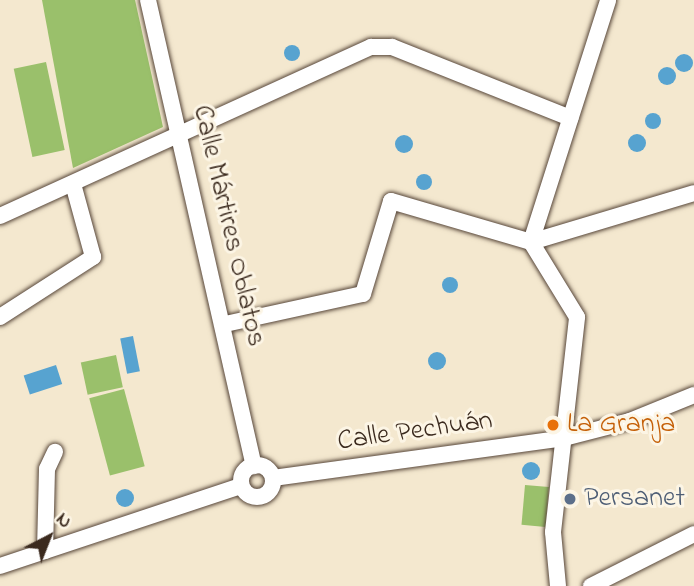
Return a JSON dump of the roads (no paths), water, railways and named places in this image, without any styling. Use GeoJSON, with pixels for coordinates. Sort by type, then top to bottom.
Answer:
{"type":"FeatureCollection","features":[{"type":"Feature","properties":{"kind":"street","name":"Calle Mártires Oblatos"},"geometry":{"type":"LineString","coordinates":[[148,0],[225,324],[254,466]]}},
{"type":"Feature","properties":{"kind":"street"},"geometry":{"type":"LineString","coordinates":[[558,586],[554,532],[577,317],[530,242],[608,0]]}},
{"type":"Feature","properties":{"kind":"street"},"geometry":{"type":"LineString","coordinates":[[0,216],[371,47],[392,47],[570,118]]}},
{"type":"Feature","properties":{"kind":"street"},"geometry":{"type":"LineString","coordinates":[[0,317],[93,257],[73,184]]}},
{"type":"Feature","properties":{"kind":"street"},"geometry":{"type":"LineString","coordinates":[[225,324],[363,294],[391,201],[530,242],[694,193]]}},
{"type":"Feature","properties":{"kind":"street","name":"Calle Pechuán"},"geometry":{"type":"LineString","coordinates":[[273,478],[564,438],[630,421],[694,395]]}},
{"type":"Feature","properties":{"kind":"street"},"geometry":{"type":"LineString","coordinates":[[45,551],[47,469],[55,452]]}},
{"type":"Feature","properties":{"kind":"street"},"geometry":{"type":"LineString","coordinates":[[254,466],[273,478],[270,491],[257,498],[241,486],[245,470],[254,466]]}},
{"type":"Feature","properties":{"kind":"street"},"geometry":{"type":"LineString","coordinates":[[0,566],[241,486]]}},
{"type":"Feature","properties":{"kind":"street"},"geometry":{"type":"LineString","coordinates":[[591,586],[694,534]]}},
{"type":"Feature","properties":{"kind":"water"},"geometry":{"type":"Polygon","coordinates":[[[289,45],[295,45],[300,53],[298,59],[289,61],[284,56],[284,50],[289,45]]]}},
{"type":"Feature","properties":{"kind":"water"},"geometry":{"type":"Polygon","coordinates":[[[684,54],[690,57],[693,63],[690,69],[684,72],[678,69],[675,63],[678,57],[684,54]]]}},
{"type":"Feature","properties":{"kind":"water"},"geometry":{"type":"Polygon","coordinates":[[[663,67],[671,67],[676,76],[674,83],[663,85],[658,80],[658,72],[663,67]]]}},
{"type":"Feature","properties":{"kind":"water"},"geometry":{"type":"Polygon","coordinates":[[[653,113],[659,115],[659,127],[653,129],[647,127],[645,121],[647,115],[653,113]]]}},
{"type":"Feature","properties":{"kind":"water"},"geometry":{"type":"Polygon","coordinates":[[[637,134],[643,137],[646,143],[643,149],[637,152],[631,149],[628,143],[631,137],[637,134]]]}},
{"type":"Feature","properties":{"kind":"water"},"geometry":{"type":"Polygon","coordinates":[[[404,135],[410,138],[413,144],[410,150],[404,153],[398,150],[395,144],[398,138],[404,135]]]}},
{"type":"Feature","properties":{"kind":"water"},"geometry":{"type":"Polygon","coordinates":[[[421,174],[427,174],[432,182],[430,188],[421,190],[416,185],[416,179],[421,174]]]}},
{"type":"Feature","properties":{"kind":"water"},"geometry":{"type":"Polygon","coordinates":[[[450,277],[456,279],[456,291],[450,293],[444,291],[442,285],[444,279],[450,277]]]}},
{"type":"Feature","properties":{"kind":"water"},"geometry":{"type":"Polygon","coordinates":[[[133,336],[140,371],[127,374],[120,338],[133,336]]]}},
{"type":"Feature","properties":{"kind":"water"},"geometry":{"type":"Polygon","coordinates":[[[433,352],[441,352],[446,361],[444,368],[433,370],[428,365],[428,357],[433,352]]]}},
{"type":"Feature","properties":{"kind":"water"},"geometry":{"type":"Polygon","coordinates":[[[56,365],[62,384],[30,395],[24,376],[56,365]]]}},
{"type":"Feature","properties":{"kind":"water"},"geometry":{"type":"Polygon","coordinates":[[[527,462],[535,462],[540,471],[538,478],[527,480],[522,475],[522,467],[527,462]]]}},
{"type":"Feature","properties":{"kind":"water"},"geometry":{"type":"Polygon","coordinates":[[[125,489],[131,492],[134,498],[131,504],[125,507],[119,504],[116,498],[119,492],[125,489]]]}},
{"type":"Feature","properties":{"kind":"place","name":"La Granja"},"geometry":{"type":"Point","coordinates":[553,425]}},
{"type":"Feature","properties":{"kind":"place","name":"Persanet"},"geometry":{"type":"Point","coordinates":[570,499]}}]}
